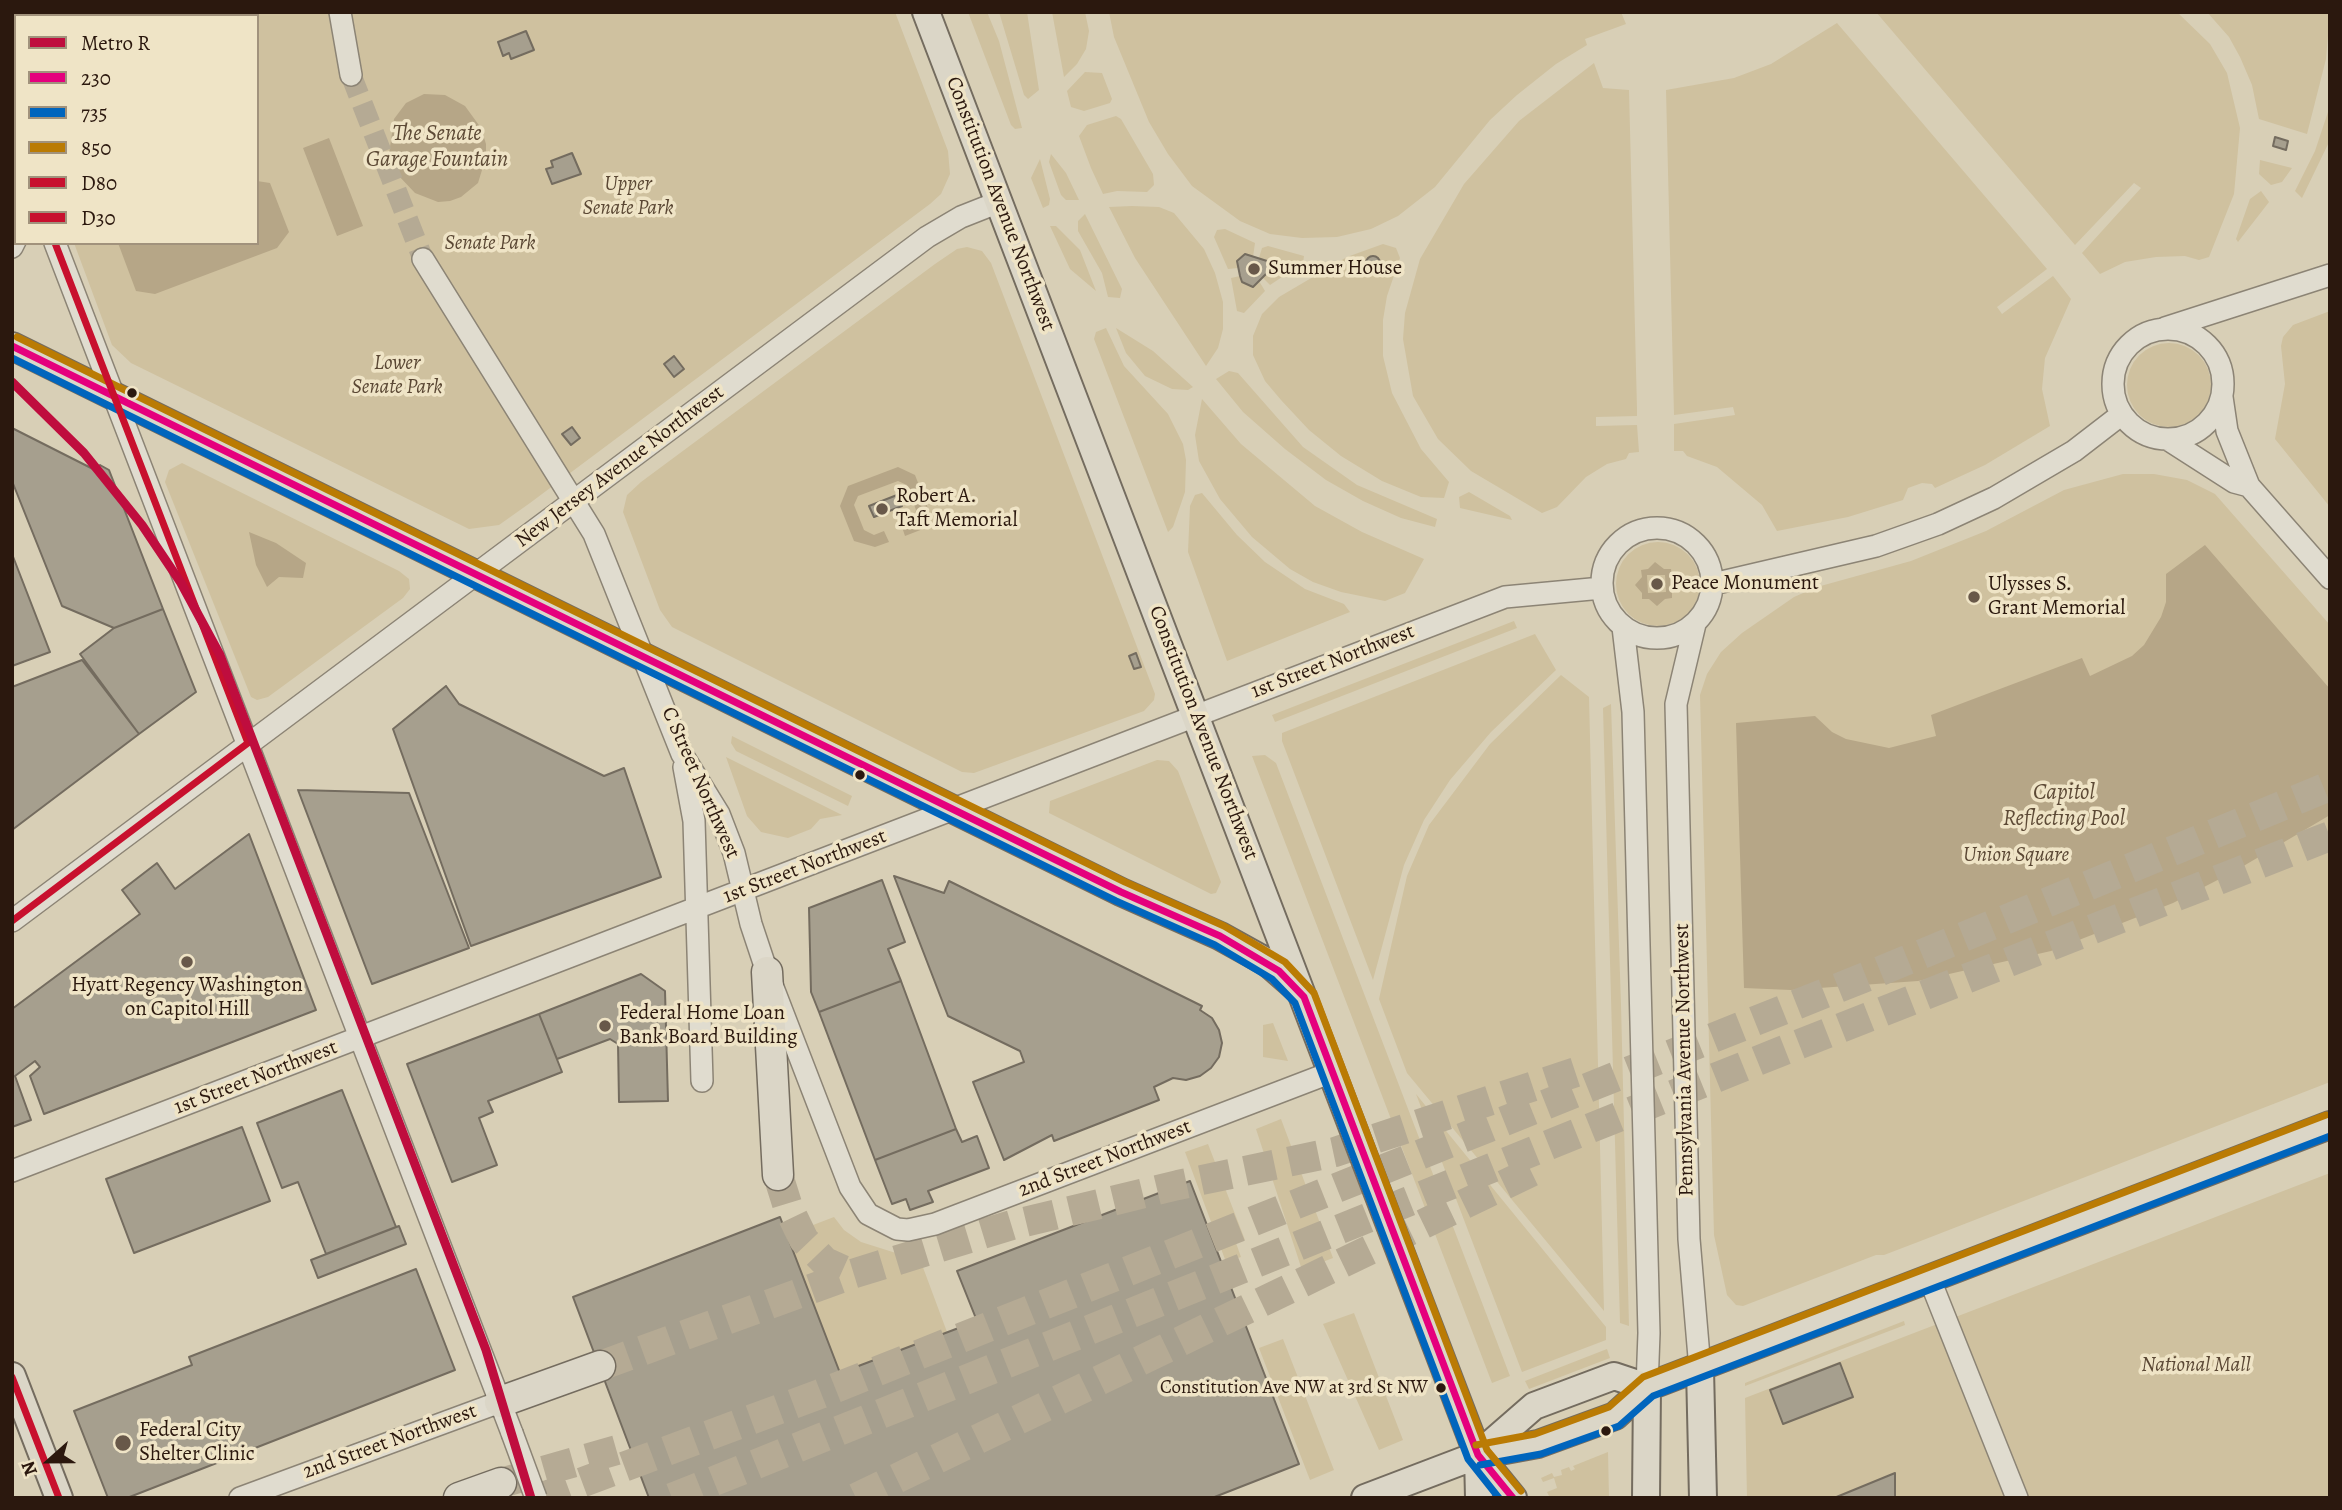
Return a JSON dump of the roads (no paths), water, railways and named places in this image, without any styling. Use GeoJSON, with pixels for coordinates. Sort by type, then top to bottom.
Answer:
{"type":"FeatureCollection","features":[{"type":"Feature","properties":{"kind":"highway"},"geometry":{"type":"LineString","coordinates":[[767,972],[778,1175]]}},
{"type":"Feature","properties":{"kind":"highway"},"geometry":{"type":"LineString","coordinates":[[500,1402],[600,1367]]}},
{"type":"Feature","properties":{"kind":"highway"},"geometry":{"type":"LineString","coordinates":[[459,1498],[501,1482]]}},
{"type":"Feature","properties":{"kind":"main road","name":"Constitution Avenue Northwest"},"geometry":{"type":"LineString","coordinates":[[926,12],[1478,1455],[1513,1498]]}},
{"type":"Feature","properties":{"kind":"main road"},"geometry":{"type":"LineString","coordinates":[[12,346],[1254,954],[1279,971],[1304,997]]}},
{"type":"Feature","properties":{"kind":"main road"},"geometry":{"type":"LineString","coordinates":[[1365,1498],[1478,1455],[1538,1444],[1615,1416],[1647,1387],[1700,1369],[2330,1125]]}},
{"type":"Feature","properties":{"kind":"main road","name":"Pennsylvania Avenue Northwest"},"geometry":{"type":"LineString","coordinates":[[1700,1369],[1703,1498]]}},
{"type":"Feature","properties":{"kind":"main road"},"geometry":{"type":"LineString","coordinates":[[12,1376],[59,1498]]}},
{"type":"Feature","properties":{"kind":"main road"},"geometry":{"type":"LineString","coordinates":[[1478,1455],[1534,1406],[1614,1376],[1647,1387]]}},
{"type":"Feature","properties":{"kind":"main road","name":"Pennsylvania Avenue Northwest"},"geometry":{"type":"LineString","coordinates":[[1646,1498],[1647,1387]]}},
{"type":"Feature","properties":{"kind":"main road","name":"Constitution Avenue Northwest"},"geometry":{"type":"LineString","coordinates":[[1478,1455],[1479,1498]]}},
{"type":"Feature","properties":{"kind":"street"},"geometry":{"type":"LineString","coordinates":[[340,12],[351,75]]}},
{"type":"Feature","properties":{"kind":"street","name":"New Jersey Avenue Northwest"},"geometry":{"type":"LineString","coordinates":[[12,920],[928,237],[961,217],[999,202]]}},
{"type":"Feature","properties":{"kind":"street"},"geometry":{"type":"LineString","coordinates":[[56,245],[362,1038],[536,1498]]}},
{"type":"Feature","properties":{"kind":"street","name":"C Street Northwest"},"geometry":{"type":"LineString","coordinates":[[423,258],[594,534],[682,754],[719,814],[734,853],[751,924],[767,972],[850,1187],[862,1207],[877,1221]]}},
{"type":"Feature","properties":{"kind":"street"},"geometry":{"type":"LineString","coordinates":[[2249,486],[2234,482],[2167,439],[2138,430],[2122,414],[2113,385],[2116,369],[2132,343],[2158,330],[2330,275]]}},
{"type":"Feature","properties":{"kind":"street"},"geometry":{"type":"LineString","coordinates":[[2158,330],[2191,334],[2209,348],[2220,367],[2227,431],[2249,486],[2330,578]]}},
{"type":"Feature","properties":{"kind":"street"},"geometry":{"type":"LineString","coordinates":[[2167,439],[2190,435],[2203,427],[2215,414],[2222,397]]}},
{"type":"Feature","properties":{"kind":"street"},"geometry":{"type":"LineString","coordinates":[[1713,584],[1876,546],[1938,524],[1994,498],[2062,458],[2122,414]]}},
{"type":"Feature","properties":{"kind":"street"},"geometry":{"type":"LineString","coordinates":[[1649,528],[1674,530],[1696,543],[1709,562],[1713,584],[1708,605],[1695,624],[1673,636],[1660,638],[1634,634],[1623,627],[1609,610],[1602,588],[1604,566],[1615,546],[1636,531],[1649,528]]}},
{"type":"Feature","properties":{"kind":"street","name":"1st Street Northwest"},"geometry":{"type":"LineString","coordinates":[[12,1171],[1504,597],[1602,588]]}},
{"type":"Feature","properties":{"kind":"street","name":"Pennsylvania Avenue Northwest"},"geometry":{"type":"LineString","coordinates":[[1695,624],[1676,704],[1689,1239],[1700,1369]]}},
{"type":"Feature","properties":{"kind":"street","name":"Pennsylvania Avenue Northwest"},"geometry":{"type":"LineString","coordinates":[[1623,627],[1633,712],[1649,1322],[1647,1387]]}},
{"type":"Feature","properties":{"kind":"street"},"geometry":{"type":"LineString","coordinates":[[682,754],[694,821],[702,1081]]}},
{"type":"Feature","properties":{"kind":"street","name":"2nd Street Northwest"},"geometry":{"type":"LineString","coordinates":[[877,1221],[908,1230],[935,1224],[1332,1072]]}},
{"type":"Feature","properties":{"kind":"street"},"geometry":{"type":"LineString","coordinates":[[1930,1280],[2017,1498]]}},
{"type":"Feature","properties":{"kind":"street","name":"2nd Street Northwest"},"geometry":{"type":"LineString","coordinates":[[240,1498],[500,1402]]}},
{"type":"Feature","properties":{"kind":"water","name":"The Senate Garage Fountain"},"geometry":{"type":"Polygon","coordinates":[[[424,94],[445,95],[465,106],[481,128],[486,144],[486,157],[478,183],[461,197],[450,201],[438,202],[415,193],[398,175],[389,154],[394,119],[406,103],[424,94]]]}},
{"type":"Feature","properties":{"kind":"water"},"geometry":{"type":"Polygon","coordinates":[[[329,138],[363,226],[337,236],[303,148],[329,138]]]}},
{"type":"Feature","properties":{"kind":"water"},"geometry":{"type":"Polygon","coordinates":[[[259,181],[270,183],[289,232],[277,248],[155,294],[136,291],[119,245],[259,245],[259,181]]]}},
{"type":"Feature","properties":{"kind":"water"},"geometry":{"type":"Polygon","coordinates":[[[898,467],[915,475],[929,511],[923,529],[905,536],[901,524],[912,519],[916,510],[907,485],[898,481],[858,496],[854,505],[864,530],[874,535],[884,531],[889,542],[875,547],[854,541],[840,506],[848,486],[898,467]]]}},
{"type":"Feature","properties":{"kind":"water"},"geometry":{"type":"Polygon","coordinates":[[[249,532],[276,543],[306,563],[303,578],[279,577],[267,587],[256,565],[249,532]]]}},
{"type":"Feature","properties":{"kind":"water","name":"Capitol Reflecting Pool"},"geometry":{"type":"Polygon","coordinates":[[[2205,545],[2330,689],[2330,815],[2235,871],[2173,903],[2051,951],[1918,981],[1791,990],[1744,988],[1736,723],[1815,716],[1832,732],[1846,739],[1889,748],[1936,736],[1931,715],[2082,658],[2090,676],[2132,656],[2144,645],[2161,617],[2166,602],[2166,574],[2205,545]]]}},
{"type":"Feature","properties":{"kind":"water"},"geometry":{"type":"Polygon","coordinates":[[[1655,562],[1664,569],[1671,569],[1672,576],[1679,583],[1672,592],[1672,598],[1665,599],[1657,606],[1649,599],[1642,599],[1642,593],[1635,585],[1642,577],[1641,570],[1648,569],[1655,562]],[[1647,575],[1648,593],[1666,592],[1665,575],[1647,575]]]}},
{"type":"Feature","properties":{"kind":"tunnel"},"geometry":{"type":"LineString","coordinates":[[351,75],[423,259]]}},
{"type":"Feature","properties":{"kind":"tunnel"},"geometry":{"type":"LineString","coordinates":[[540,1498],[820,1394],[1878,972],[2330,786]]}},
{"type":"Feature","properties":{"kind":"tunnel"},"geometry":{"type":"LineString","coordinates":[[672,1498],[1782,1051],[2330,836]]}},
{"type":"Feature","properties":{"kind":"tunnel"},"geometry":{"type":"LineString","coordinates":[[600,1366],[852,1274],[1012,1225],[1178,1185],[1335,1152],[1582,1070]]}},
{"type":"Feature","properties":{"kind":"tunnel"},"geometry":{"type":"LineString","coordinates":[[856,1498],[1539,1168]]}},
{"type":"Feature","properties":{"kind":"tunnel"},"geometry":{"type":"LineString","coordinates":[[778,1175],[788,1207],[804,1240],[825,1262],[852,1274]]}},
{"type":"Feature","properties":{"kind":"tunnel"},"geometry":{"type":"LineString","coordinates":[[501,1483],[617,1450]]}},
{"type":"Feature","properties":{"kind":"metro line","name":"R"},"geometry":{"type":"LineString","coordinates":[[12,382],[84,453],[142,525],[181,583],[220,655],[486,1350],[531,1498]]}},
{"type":"Feature","properties":{"kind":"place","name":"Summer House"},"geometry":{"type":"Point","coordinates":[1254,269]}},
{"type":"Feature","properties":{"kind":"place","name":"Robert A. Taft Memorial"},"geometry":{"type":"Point","coordinates":[882,509]}},
{"type":"Feature","properties":{"kind":"place","name":"Peace Monument"},"geometry":{"type":"Point","coordinates":[1657,584]}},
{"type":"Feature","properties":{"kind":"place","name":"Ulysses S. Grant Memorial"},"geometry":{"type":"Point","coordinates":[1974,597]}},
{"type":"Feature","properties":{"kind":"place","name":"Hyatt Regency Washington on Capitol Hill"},"geometry":{"type":"Point","coordinates":[187,962]}},
{"type":"Feature","properties":{"kind":"place","name":"Federal Home Loan Bank Board Building"},"geometry":{"type":"Point","coordinates":[605,1026]}},
{"type":"Feature","properties":{"kind":"place","name":"Constitution Ave NW at 3rd St NW"},"geometry":{"type":"Point","coordinates":[1441,1388]}},
{"type":"Feature","properties":{"kind":"place","name":"Federal City Shelter Clinic"},"geometry":{"type":"Point","coordinates":[123,1443]}},
{"type":"Feature","properties":{"kind":"park label","name":"Upper Senate Park"},"geometry":{"type":"Point","coordinates":[628,197]}},
{"type":"Feature","properties":{"kind":"park label","name":"Senate Park"},"geometry":{"type":"Point","coordinates":[490,244]}},
{"type":"Feature","properties":{"kind":"park label","name":"Lower Senate Park"},"geometry":{"type":"Point","coordinates":[397,376]}},
{"type":"Feature","properties":{"kind":"park label","name":"Union Square"},"geometry":{"type":"Point","coordinates":[2016,856]}},
{"type":"Feature","properties":{"kind":"park label","name":"National Mall"},"geometry":{"type":"Point","coordinates":[2196,1366]}}]}
